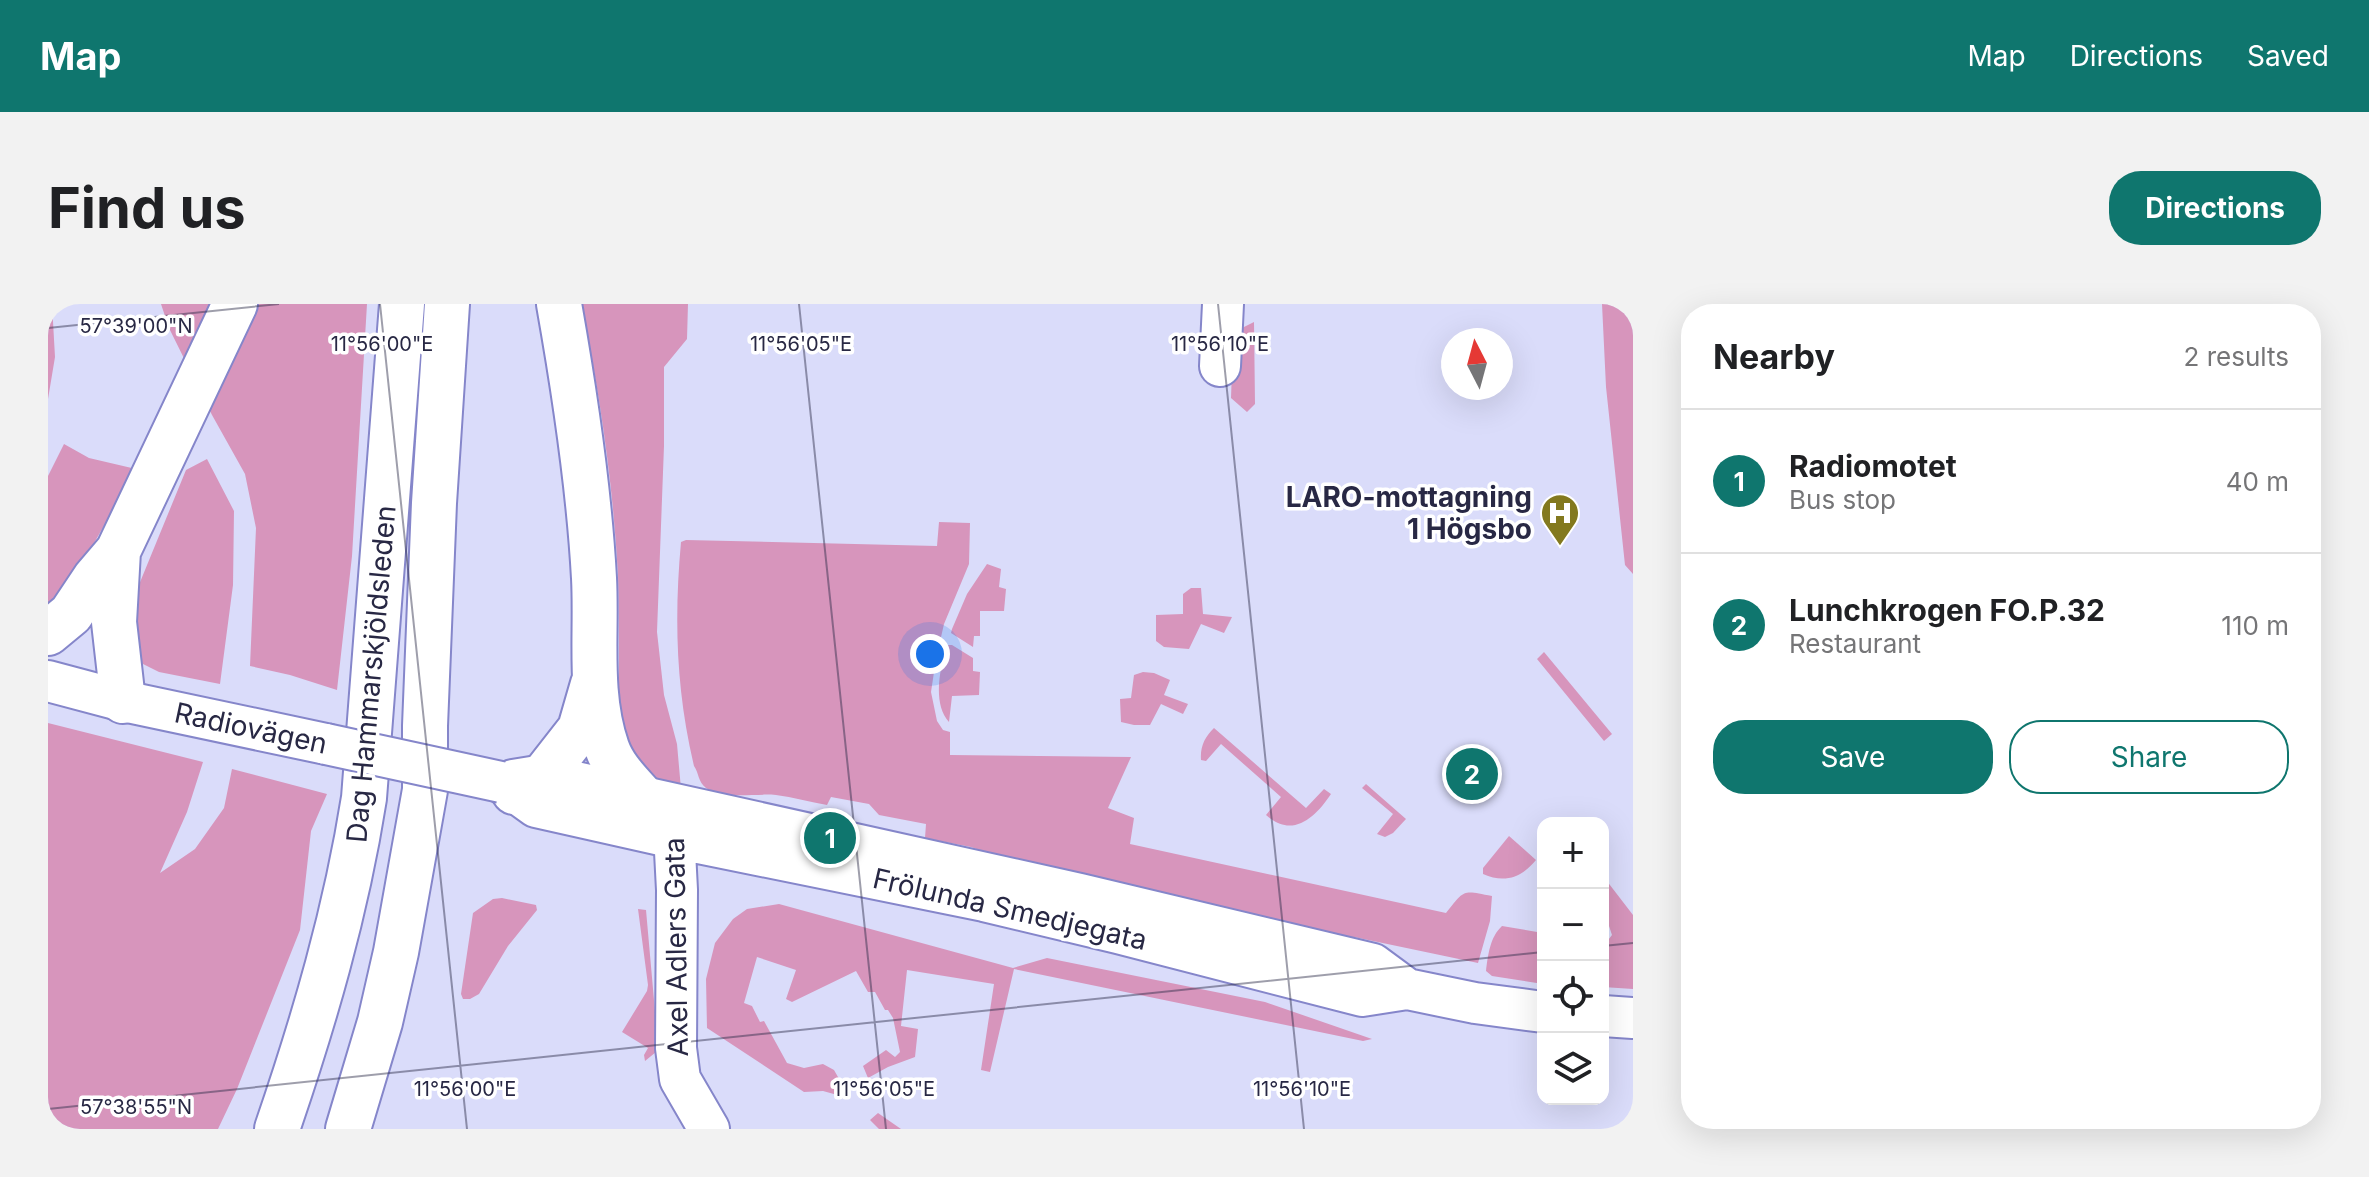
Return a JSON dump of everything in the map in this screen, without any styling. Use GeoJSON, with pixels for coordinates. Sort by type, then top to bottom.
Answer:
{"type":"FeatureCollection","features":[{"type":"Feature","properties":{"kind":"main road"},"geometry":{"type":"LineString","coordinates":[[48,633],[71,614],[118,551],[235,304]]}},
{"type":"Feature","properties":{"kind":"main road","name":"Dag Hammarskjöldsleden"},"geometry":{"type":"LineString","coordinates":[[277,1129],[336,937],[360,824],[402,304]]}},
{"type":"Feature","properties":{"kind":"main road","name":"Dag Hammarskjöldsleden"},"geometry":{"type":"LineString","coordinates":[[348,1129],[393,966],[425,790],[433,518],[447,304]]}},
{"type":"Feature","properties":{"kind":"main road"},"geometry":{"type":"LineString","coordinates":[[520,783],[580,729],[593,681],[594,578],[588,499],[559,304]]}},
{"type":"Feature","properties":{"kind":"main road"},"geometry":{"type":"LineString","coordinates":[[118,551],[114,622],[123,701]]}},
{"type":"Feature","properties":{"kind":"main road"},"geometry":{"type":"LineString","coordinates":[[593,681],[607,748],[618,770],[663,814]]}},
{"type":"Feature","properties":{"kind":"street"},"geometry":{"type":"LineString","coordinates":[[1220,366],[1223,304]]}},
{"type":"Feature","properties":{"kind":"street","name":"Radiovägen"},"geometry":{"type":"LineString","coordinates":[[48,681],[123,701],[520,783]]}},
{"type":"Feature","properties":{"kind":"street","name":"Frölunda Smedjegata"},"geometry":{"type":"LineString","coordinates":[[520,783],[663,814],[984,901],[1362,996],[1407,989],[1537,1011]]}},
{"type":"Feature","properties":{"kind":"street","name":"Axel Adlers Gata"},"geometry":{"type":"LineString","coordinates":[[663,814],[677,890],[676,1048],[680,1079],[709,1129]]}},
{"type":"Feature","properties":{"kind":"street"},"geometry":{"type":"LineString","coordinates":[[1609,1016],[1633,1018]]}},
{"type":"Feature","properties":{"kind":"shaded area"},"geometry":{"type":"Polygon","coordinates":[[[48,304],[52,304],[55,357],[48,399],[48,304]]]}},
{"type":"Feature","properties":{"kind":"shaded area"},"geometry":{"type":"Polygon","coordinates":[[[161,304],[367,304],[352,556],[337,690],[250,666],[256,528],[245,474],[169,328],[161,304]]]}},
{"type":"Feature","properties":{"kind":"shaded area"},"geometry":{"type":"Polygon","coordinates":[[[581,304],[688,304],[687,339],[664,367],[657,632],[664,695],[677,744],[681,789],[655,777],[634,757],[620,721],[618,575],[613,507],[600,405],[581,304]]]}},
{"type":"Feature","properties":{"kind":"shaded area"},"geometry":{"type":"Polygon","coordinates":[[[1602,304],[1633,304],[1633,574],[1625,565],[1606,387],[1602,304]]]}},
{"type":"Feature","properties":{"kind":"shaded area"},"geometry":{"type":"Polygon","coordinates":[[[1254,322],[1255,404],[1247,412],[1231,398],[1232,369],[1238,330],[1254,322]]]}},
{"type":"Feature","properties":{"kind":"shaded area"},"geometry":{"type":"Polygon","coordinates":[[[64,444],[89,458],[136,469],[76,575],[48,615],[48,476],[64,444]]]}},
{"type":"Feature","properties":{"kind":"shaded area"},"geometry":{"type":"Polygon","coordinates":[[[207,459],[234,511],[233,585],[220,684],[159,672],[141,663],[130,639],[136,592],[186,470],[207,459]]]}},
{"type":"Feature","properties":{"kind":"shaded area"},"geometry":{"type":"Polygon","coordinates":[[[939,522],[970,523],[969,564],[944,624],[931,692],[937,721],[943,730],[950,732],[950,755],[1131,757],[1108,808],[1134,818],[1130,844],[1446,913],[1465,893],[1492,896],[1490,921],[1478,963],[1354,937],[1343,944],[971,847],[925,838],[926,824],[879,815],[869,804],[831,797],[827,805],[776,795],[722,794],[706,788],[694,766],[680,682],[677,627],[681,542],[937,546],[939,522]]]}},
{"type":"Feature","properties":{"kind":"shaded area"},"geometry":{"type":"Polygon","coordinates":[[[987,564],[1001,569],[999,587],[1006,589],[1004,611],[980,611],[980,636],[974,636],[973,647],[951,633],[967,594],[987,564]]]}},
{"type":"Feature","properties":{"kind":"shaded area"},"geometry":{"type":"Polygon","coordinates":[[[1191,588],[1201,588],[1203,614],[1232,617],[1224,633],[1201,624],[1189,649],[1164,647],[1156,641],[1156,615],[1183,614],[1183,594],[1191,588]]]}},
{"type":"Feature","properties":{"kind":"shaded area"},"geometry":{"type":"Polygon","coordinates":[[[947,645],[973,658],[973,671],[980,672],[979,695],[952,696],[949,722],[939,695],[947,645]]]}},
{"type":"Feature","properties":{"kind":"shaded area"},"geometry":{"type":"Polygon","coordinates":[[[1544,652],[1612,734],[1604,741],[1537,659],[1544,652]]]}},
{"type":"Feature","properties":{"kind":"shaded area"},"geometry":{"type":"Polygon","coordinates":[[[1143,672],[1170,680],[1164,695],[1188,704],[1183,714],[1161,704],[1150,725],[1121,722],[1120,699],[1131,698],[1134,675],[1143,672]]]}},
{"type":"Feature","properties":{"kind":"shaded area"},"geometry":{"type":"Polygon","coordinates":[[[48,723],[203,762],[187,812],[160,873],[195,849],[224,808],[232,769],[327,794],[311,831],[300,930],[218,1129],[48,1129],[48,723]]]}},
{"type":"Feature","properties":{"kind":"shaded area"},"geometry":{"type":"Polygon","coordinates":[[[1214,728],[1306,808],[1324,789],[1331,794],[1310,818],[1294,825],[1276,822],[1266,815],[1281,797],[1221,744],[1206,761],[1201,760],[1204,742],[1214,728]]]}},
{"type":"Feature","properties":{"kind":"shaded area"},"geometry":{"type":"Polygon","coordinates":[[[1366,784],[1406,819],[1385,837],[1377,834],[1393,814],[1362,788],[1366,784]]]}},
{"type":"Feature","properties":{"kind":"shaded area"},"geometry":{"type":"Polygon","coordinates":[[[1509,836],[1536,860],[1525,871],[1512,877],[1483,874],[1483,868],[1509,836]]]}},
{"type":"Feature","properties":{"kind":"shaded area"},"geometry":{"type":"Polygon","coordinates":[[[1609,884],[1633,915],[1633,989],[1609,987],[1609,939],[1612,935],[1609,926],[1609,884]]]}},
{"type":"Feature","properties":{"kind":"shaded area"},"geometry":{"type":"Polygon","coordinates":[[[493,899],[536,905],[537,910],[508,946],[479,994],[463,999],[461,994],[473,913],[493,899]]]}},
{"type":"Feature","properties":{"kind":"shaded area"},"geometry":{"type":"Polygon","coordinates":[[[779,904],[1013,968],[1047,958],[1265,1002],[1372,1039],[1363,1041],[1014,969],[990,1072],[981,1070],[994,984],[907,970],[901,1026],[918,1029],[915,1057],[868,1078],[863,1066],[886,1050],[895,1057],[900,1052],[893,1018],[875,992],[868,992],[856,971],[792,1002],[786,999],[796,970],[757,957],[744,1003],[752,1006],[760,1022],[764,1021],[787,1063],[804,1068],[823,1064],[834,1070],[846,1091],[841,1096],[823,1091],[804,1092],[707,1028],[706,979],[715,943],[733,919],[747,909],[779,904]]]}},
{"type":"Feature","properties":{"kind":"shaded area"},"geometry":{"type":"Polygon","coordinates":[[[638,909],[646,910],[658,1045],[656,1052],[645,1061],[648,1048],[622,1032],[648,985],[638,909]]]}},
{"type":"Feature","properties":{"kind":"shaded area"},"geometry":{"type":"Polygon","coordinates":[[[1502,926],[1537,932],[1537,983],[1492,976],[1486,971],[1492,941],[1502,926]]]}},
{"type":"Feature","properties":{"kind":"shaded area"},"geometry":{"type":"Polygon","coordinates":[[[878,1113],[901,1129],[879,1129],[870,1120],[878,1113]]]}},
{"type":"Feature","properties":{"kind":"place","name":"LARO-mottagning 1 Högsbo"},"geometry":{"type":"Point","coordinates":[1560,547]}},
{"type":"Feature","properties":{"kind":"place","name":"Lunchkrogen FO.P.32"},"geometry":{"type":"Point","coordinates":[1472,774]}},
{"type":"Feature","properties":{"kind":"place","name":"Radiomotet"},"geometry":{"type":"Point","coordinates":[830,838]}}]}
